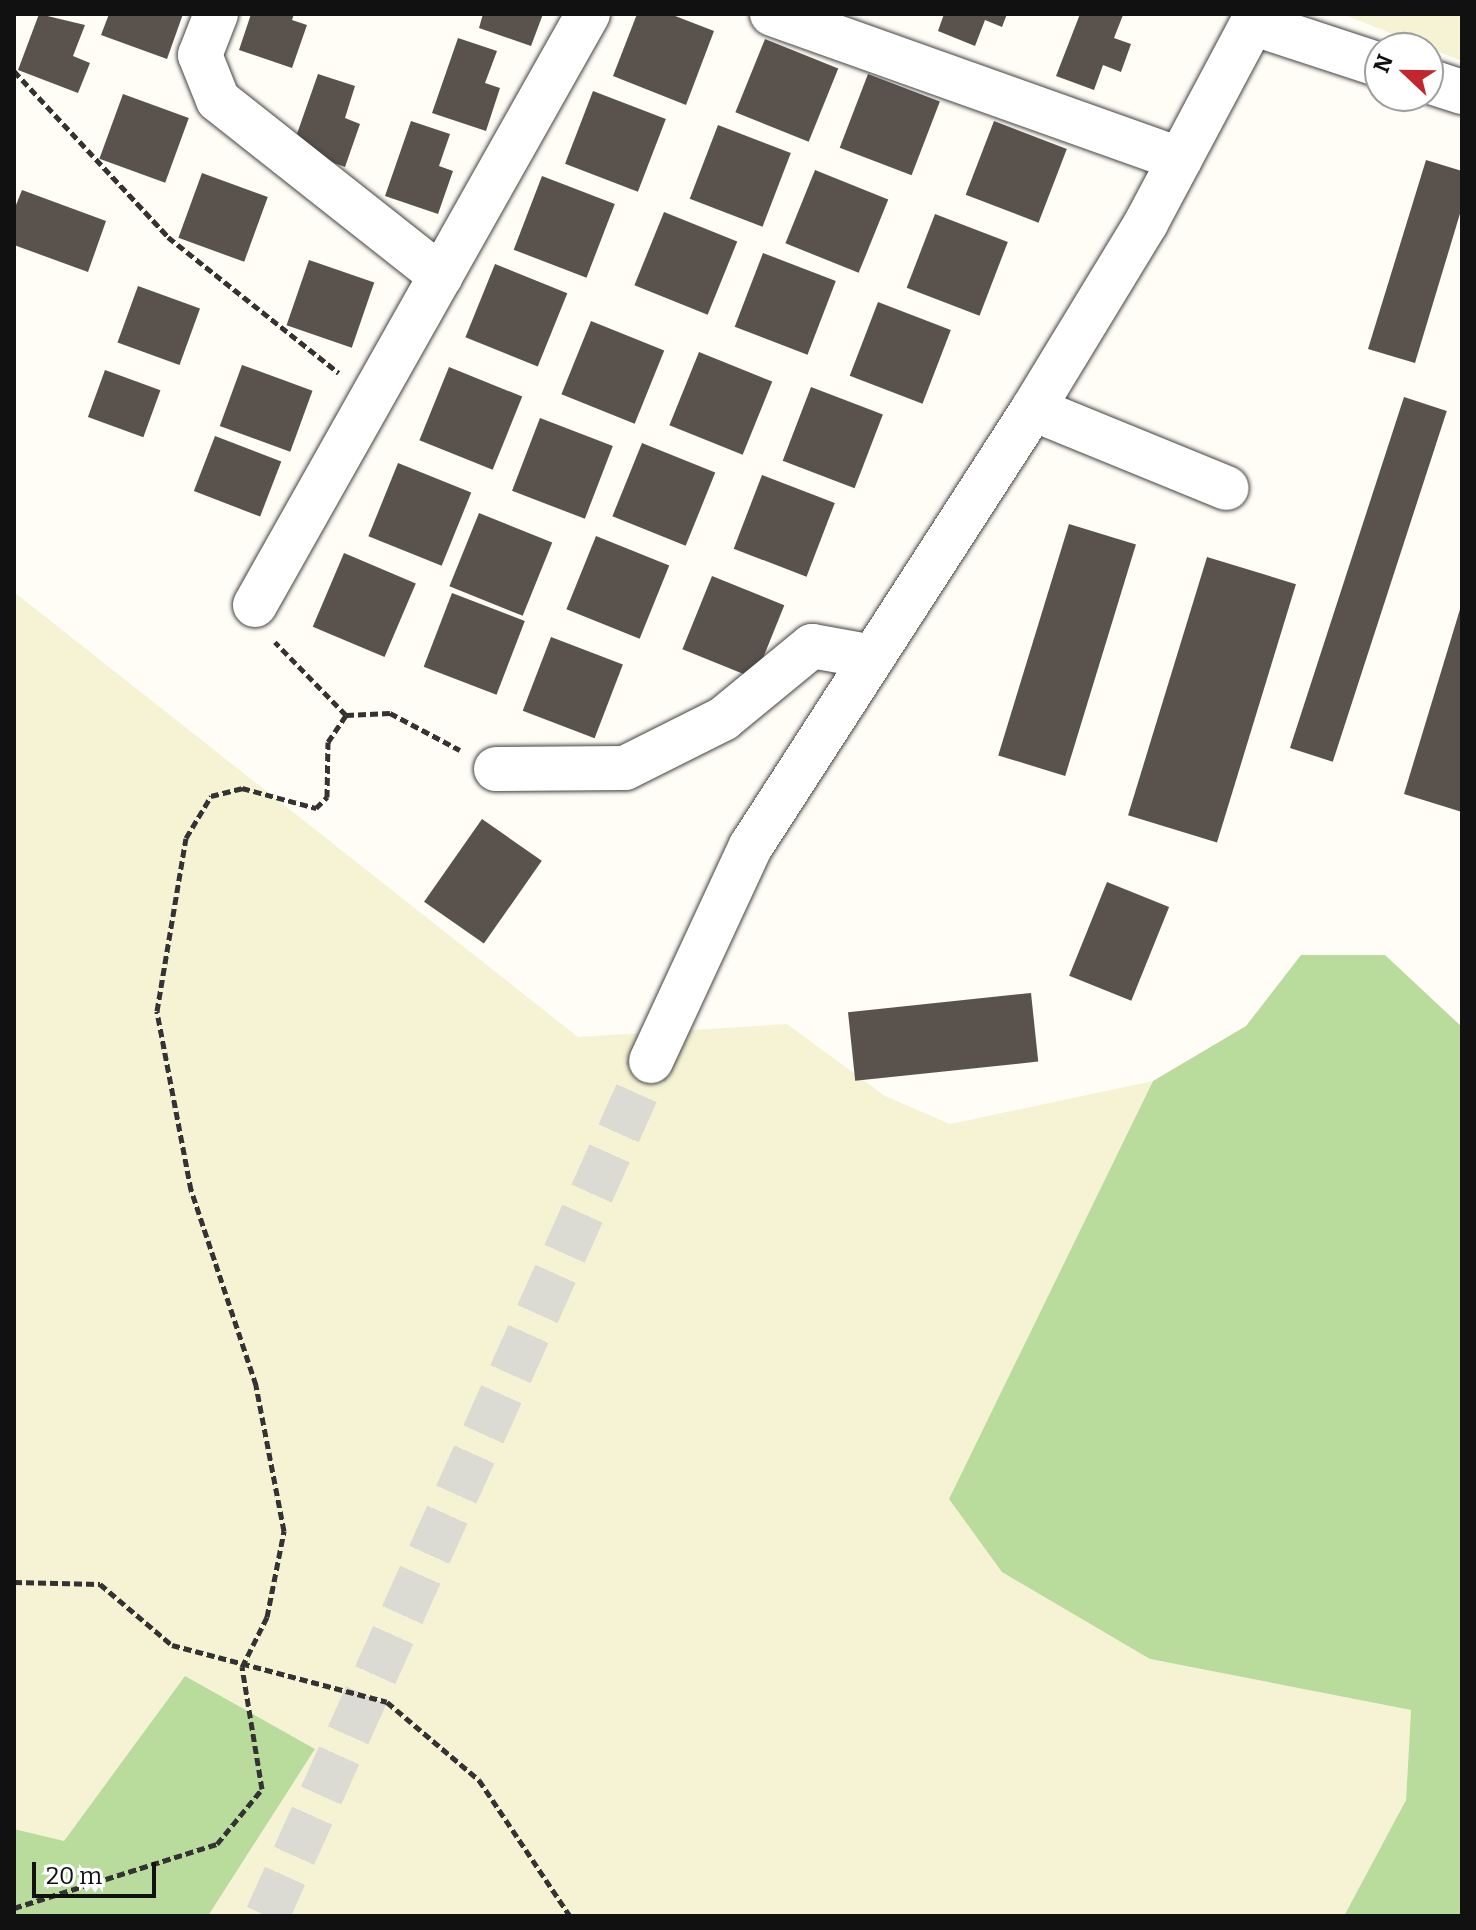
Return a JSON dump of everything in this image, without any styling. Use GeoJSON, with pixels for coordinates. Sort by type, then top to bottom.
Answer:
{"type":"FeatureCollection","features":[{"type":"Feature","properties":{"kind":"street"},"geometry":{"type":"LineString","coordinates":[[216,14],[200,55],[218,100],[441,276]]}},
{"type":"Feature","properties":{"kind":"street"},"geometry":{"type":"LineString","coordinates":[[255,605],[588,14]]}},
{"type":"Feature","properties":{"kind":"street"},"geometry":{"type":"LineString","coordinates":[[772,14],[1180,159]]}},
{"type":"Feature","properties":{"kind":"street"},"geometry":{"type":"LineString","coordinates":[[651,1061],[751,846],[1033,409],[1180,159],[1254,18],[1364,59]]}},
{"type":"Feature","properties":{"kind":"street"},"geometry":{"type":"LineString","coordinates":[[1033,409],[1227,488]]}},
{"type":"Feature","properties":{"kind":"street"},"geometry":{"type":"LineString","coordinates":[[496,769],[625,768],[723,719],[812,646],[873,657]]}},
{"type":"Feature","properties":{"kind":"path"},"geometry":{"type":"LineString","coordinates":[[14,71],[168,237],[371,398]]}},
{"type":"Feature","properties":{"kind":"path"},"geometry":{"type":"LineString","coordinates":[[255,605],[266,632],[346,715],[390,713],[496,769]]}},
{"type":"Feature","properties":{"kind":"path"},"geometry":{"type":"LineString","coordinates":[[14,1908],[217,1844],[262,1789],[242,1667],[267,1617],[284,1531],[256,1385],[191,1190],[157,1011],[186,838],[211,796],[242,788],[316,808],[327,797],[328,742],[346,715]]}},
{"type":"Feature","properties":{"kind":"path"},"geometry":{"type":"LineString","coordinates":[[14,1582],[100,1584],[172,1645],[242,1667],[387,1702],[479,1780],[570,1916]]}},
{"type":"Feature","properties":{"kind":"shaded area"},"geometry":{"type":"Polygon","coordinates":[[[1342,14],[1462,14],[1462,61],[1444,54],[1444,32],[1388,32],[1342,14]]]}},
{"type":"Feature","properties":{"kind":"shaded area"},"geometry":{"type":"Polygon","coordinates":[[[14,592],[578,1037],[787,1024],[885,1096],[950,1124],[1153,1081],[949,1499],[1150,1659],[1411,1710],[1406,1800],[1344,1916],[208,1916],[315,1749],[185,1676],[64,1842],[14,1829],[14,592]]]}},
{"type":"Feature","properties":{"kind":"green space"},"geometry":{"type":"Polygon","coordinates":[[[1301,955],[1385,955],[1462,1027],[1462,1916],[1344,1916],[1406,1800],[1411,1710],[1150,1659],[1002,1572],[949,1499],[1153,1081],[1246,1026],[1301,955]]]}},
{"type":"Feature","properties":{"kind":"green space"},"geometry":{"type":"Polygon","coordinates":[[[185,1676],[315,1749],[208,1916],[14,1916],[14,1829],[64,1841],[185,1676]]]}},
{"type":"Feature","properties":{"kind":"building"},"geometry":{"type":"Polygon","coordinates":[[[39,14],[85,25],[73,56],[90,63],[78,93],[18,70],[39,14]]]}},
{"type":"Feature","properties":{"kind":"building"},"geometry":{"type":"Polygon","coordinates":[[[109,14],[183,14],[167,59],[101,35],[109,14]]]}},
{"type":"Feature","properties":{"kind":"building"},"geometry":{"type":"Polygon","coordinates":[[[251,14],[294,14],[292,20],[307,25],[292,68],[239,50],[251,14]]]}},
{"type":"Feature","properties":{"kind":"building"},"geometry":{"type":"Polygon","coordinates":[[[483,14],[543,14],[531,46],[479,28],[483,14]]]}},
{"type":"Feature","properties":{"kind":"building"},"geometry":{"type":"Polygon","coordinates":[[[637,14],[670,14],[714,31],[686,105],[613,76],[637,14]]]}},
{"type":"Feature","properties":{"kind":"building"},"geometry":{"type":"Polygon","coordinates":[[[944,14],[1007,14],[1002,27],[985,20],[975,46],[938,31],[944,14]]]}},
{"type":"Feature","properties":{"kind":"building"},"geometry":{"type":"Polygon","coordinates":[[[1080,14],[1123,15],[1114,38],[1131,44],[1121,72],[1103,65],[1094,90],[1056,76],[1080,14]]]}},
{"type":"Feature","properties":{"kind":"building"},"geometry":{"type":"Polygon","coordinates":[[[458,38],[497,51],[485,83],[500,88],[486,131],[432,113],[458,38]]]}},
{"type":"Feature","properties":{"kind":"building"},"geometry":{"type":"Polygon","coordinates":[[[765,39],[838,69],[809,142],[735,112],[765,39]]]}},
{"type":"Feature","properties":{"kind":"building"},"geometry":{"type":"Polygon","coordinates":[[[318,74],[355,86],[345,118],[360,124],[345,167],[292,148],[318,74]]]}},
{"type":"Feature","properties":{"kind":"building"},"geometry":{"type":"Polygon","coordinates":[[[868,74],[940,102],[912,175],[840,148],[868,74]]]}},
{"type":"Feature","properties":{"kind":"building"},"geometry":{"type":"Polygon","coordinates":[[[593,91],[666,119],[638,192],[565,164],[593,91]]]}},
{"type":"Feature","properties":{"kind":"building"},"geometry":{"type":"Polygon","coordinates":[[[123,94],[189,118],[165,183],[99,159],[123,94]]]}},
{"type":"Feature","properties":{"kind":"building"},"geometry":{"type":"Polygon","coordinates":[[[411,121],[450,134],[439,166],[453,171],[438,214],[385,196],[411,121]]]}},
{"type":"Feature","properties":{"kind":"building"},"geometry":{"type":"Polygon","coordinates":[[[994,121],[1067,149],[1039,223],[966,195],[994,121]]]}},
{"type":"Feature","properties":{"kind":"building"},"geometry":{"type":"Polygon","coordinates":[[[718,125],[791,153],[763,227],[690,199],[718,125]]]}},
{"type":"Feature","properties":{"kind":"building"},"geometry":{"type":"Polygon","coordinates":[[[1426,160],[1462,171],[1462,207],[1415,363],[1368,349],[1426,160]]]}},
{"type":"Feature","properties":{"kind":"building"},"geometry":{"type":"Polygon","coordinates":[[[815,170],[888,200],[859,273],[785,243],[815,170]]]}},
{"type":"Feature","properties":{"kind":"building"},"geometry":{"type":"Polygon","coordinates":[[[202,173],[268,197],[244,262],[178,238],[202,173]]]}},
{"type":"Feature","properties":{"kind":"building"},"geometry":{"type":"Polygon","coordinates":[[[542,176],[615,204],[587,278],[514,250],[542,176]]]}},
{"type":"Feature","properties":{"kind":"building"},"geometry":{"type":"Polygon","coordinates":[[[22,190],[106,221],[88,272],[14,245],[14,210],[22,190]]]}},
{"type":"Feature","properties":{"kind":"building"},"geometry":{"type":"Polygon","coordinates":[[[664,212],[737,242],[708,315],[634,285],[664,212]]]}},
{"type":"Feature","properties":{"kind":"building"},"geometry":{"type":"Polygon","coordinates":[[[935,214],[1008,242],[980,316],[907,288],[935,214]]]}},
{"type":"Feature","properties":{"kind":"building"},"geometry":{"type":"Polygon","coordinates":[[[763,253],[836,281],[808,355],[735,327],[763,253]]]}},
{"type":"Feature","properties":{"kind":"building"},"geometry":{"type":"Polygon","coordinates":[[[309,260],[374,282],[352,348],[287,325],[309,260]]]}},
{"type":"Feature","properties":{"kind":"building"},"geometry":{"type":"Polygon","coordinates":[[[495,264],[567,293],[538,366],[465,337],[495,264]]]}},
{"type":"Feature","properties":{"kind":"building"},"geometry":{"type":"Polygon","coordinates":[[[138,286],[200,309],[179,365],[117,342],[138,286]]]}},
{"type":"Feature","properties":{"kind":"building"},"geometry":{"type":"Polygon","coordinates":[[[878,302],[951,330],[923,404],[850,376],[878,302]]]}},
{"type":"Feature","properties":{"kind":"building"},"geometry":{"type":"Polygon","coordinates":[[[591,321],[664,351],[635,424],[561,394],[591,321]]]}},
{"type":"Feature","properties":{"kind":"building"},"geometry":{"type":"Polygon","coordinates":[[[699,352],[772,382],[743,455],[669,425],[699,352]]]}},
{"type":"Feature","properties":{"kind":"building"},"geometry":{"type":"Polygon","coordinates":[[[242,365],[312,391],[290,452],[220,426],[242,365]]]}},
{"type":"Feature","properties":{"kind":"building"},"geometry":{"type":"Polygon","coordinates":[[[449,367],[522,397],[493,470],[419,440],[449,367]]]}},
{"type":"Feature","properties":{"kind":"building"},"geometry":{"type":"Polygon","coordinates":[[[105,370],[160,390],[143,437],[88,417],[105,370]]]}},
{"type":"Feature","properties":{"kind":"building"},"geometry":{"type":"Polygon","coordinates":[[[811,387],[883,415],[855,488],[783,461],[811,387]]]}},
{"type":"Feature","properties":{"kind":"building"},"geometry":{"type":"Polygon","coordinates":[[[1404,397],[1447,411],[1333,762],[1290,748],[1404,397]]]}},
{"type":"Feature","properties":{"kind":"building"},"geometry":{"type":"Polygon","coordinates":[[[540,418],[613,446],[585,519],[512,491],[540,418]]]}},
{"type":"Feature","properties":{"kind":"building"},"geometry":{"type":"Polygon","coordinates":[[[215,436],[281,461],[260,517],[194,491],[215,436]]]}},
{"type":"Feature","properties":{"kind":"building"},"geometry":{"type":"Polygon","coordinates":[[[642,443],[715,473],[686,546],[612,516],[642,443]]]}},
{"type":"Feature","properties":{"kind":"building"},"geometry":{"type":"Polygon","coordinates":[[[398,463],[471,493],[442,566],[368,536],[398,463]]]}},
{"type":"Feature","properties":{"kind":"building"},"geometry":{"type":"Polygon","coordinates":[[[762,475],[835,503],[807,577],[734,549],[762,475]]]}},
{"type":"Feature","properties":{"kind":"building"},"geometry":{"type":"Polygon","coordinates":[[[479,513],[552,543],[523,616],[449,586],[479,513]]]}},
{"type":"Feature","properties":{"kind":"building"},"geometry":{"type":"Polygon","coordinates":[[[1069,524],[1136,544],[1065,776],[998,755],[1069,524]]]}},
{"type":"Feature","properties":{"kind":"building"},"geometry":{"type":"Polygon","coordinates":[[[596,536],[669,566],[640,639],[566,609],[596,536]]]}},
{"type":"Feature","properties":{"kind":"building"},"geometry":{"type":"Polygon","coordinates":[[[344,553],[416,583],[385,657],[313,627],[344,553]]]}},
{"type":"Feature","properties":{"kind":"building"},"geometry":{"type":"Polygon","coordinates":[[[1207,557],[1296,584],[1217,842],[1128,815],[1207,557]]]}},
{"type":"Feature","properties":{"kind":"building"},"geometry":{"type":"Polygon","coordinates":[[[712,576],[784,605],[755,678],[682,649],[712,576]]]}},
{"type":"Feature","properties":{"kind":"building"},"geometry":{"type":"Polygon","coordinates":[[[452,593],[525,621],[497,695],[424,667],[452,593]]]}},
{"type":"Feature","properties":{"kind":"building"},"geometry":{"type":"Polygon","coordinates":[[[1462,606],[1462,812],[1404,794],[1462,606]]]}},
{"type":"Feature","properties":{"kind":"building"},"geometry":{"type":"Polygon","coordinates":[[[551,637],[623,665],[595,738],[523,711],[551,637]]]}},
{"type":"Feature","properties":{"kind":"building"},"geometry":{"type":"Polygon","coordinates":[[[482,819],[542,861],[484,944],[424,902],[482,819]]]}},
{"type":"Feature","properties":{"kind":"building"},"geometry":{"type":"Polygon","coordinates":[[[1107,882],[1169,907],[1131,1001],[1069,976],[1107,882]]]}},
{"type":"Feature","properties":{"kind":"building"},"geometry":{"type":"Polygon","coordinates":[[[1031,993],[1038,1062],[855,1081],[848,1012],[1031,993]]]}},
{"type":"Feature","properties":{"kind":"tunnel"},"geometry":{"type":"LineString","coordinates":[[267,1916],[651,1061]]}}]}
